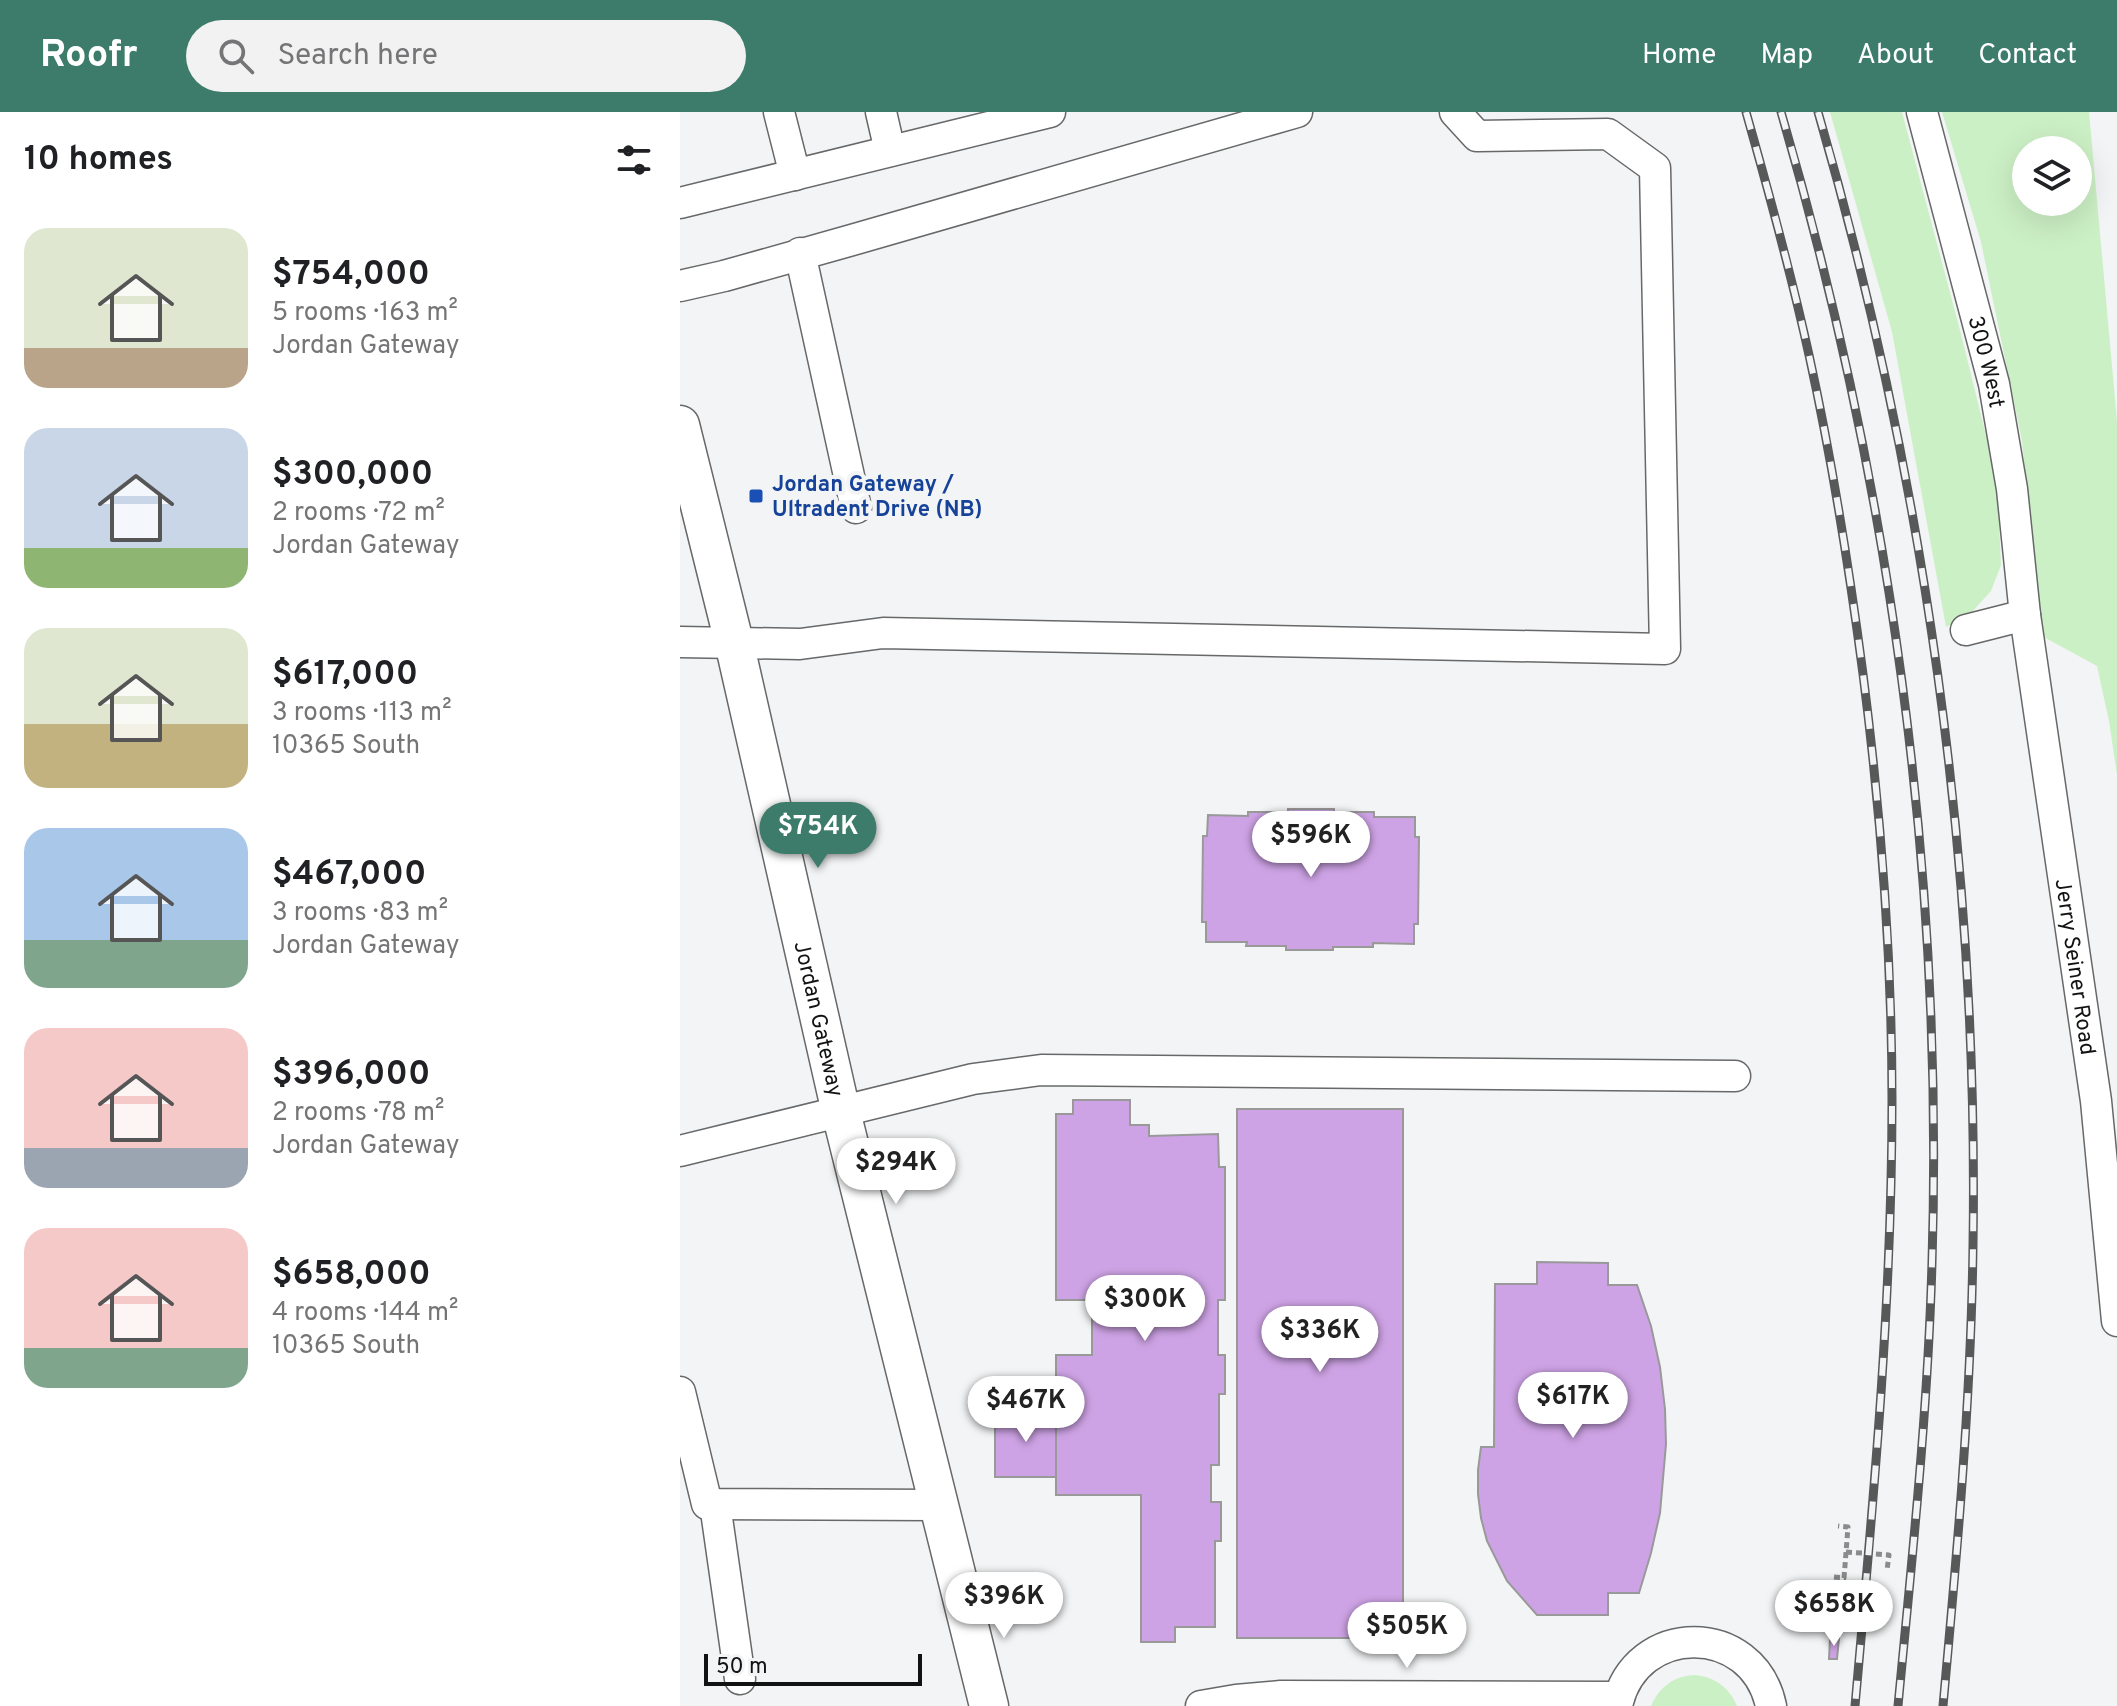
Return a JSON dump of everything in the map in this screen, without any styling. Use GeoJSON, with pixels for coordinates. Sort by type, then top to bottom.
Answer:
{"type":"FeatureCollection","features":[{"type":"Feature","properties":{"kind":"main road","name":"Jordan Gateway"},"geometry":{"type":"LineString","coordinates":[[680,425],[734,642],[841,1112],[989,1706]]}},
{"type":"Feature","properties":{"kind":"street"},"geometry":{"type":"LineString","coordinates":[[779,112],[795,175]]}},
{"type":"Feature","properties":{"kind":"street"},"geometry":{"type":"LineString","coordinates":[[881,112],[890,151]]}},
{"type":"Feature","properties":{"kind":"street"},"geometry":{"type":"LineString","coordinates":[[680,203],[1050,112]]}},
{"type":"Feature","properties":{"kind":"street"},"geometry":{"type":"LineString","coordinates":[[680,286],[852,240],[1297,112]]}},
{"type":"Feature","properties":{"kind":"street"},"geometry":{"type":"LineString","coordinates":[[680,642],[800,644],[883,633],[1665,649],[1655,168],[1608,134],[1477,136],[1455,112]]}},
{"type":"Feature","properties":{"kind":"street","name":"300 West"},"geometry":{"type":"LineString","coordinates":[[1922,112],[1994,384],[2012,489],[2025,615]]}},
{"type":"Feature","properties":{"kind":"street"},"geometry":{"type":"LineString","coordinates":[[800,253],[856,508]]}},
{"type":"Feature","properties":{"kind":"street"},"geometry":{"type":"LineString","coordinates":[[1966,630],[2025,615]]}},
{"type":"Feature","properties":{"kind":"street","name":"Jerry Seiner Road"},"geometry":{"type":"LineString","coordinates":[[2025,615],[2096,1101],[2117,1321]]}},
{"type":"Feature","properties":{"kind":"street"},"geometry":{"type":"LineString","coordinates":[[680,1151],[973,1079],[1041,1070],[1735,1076]]}},
{"type":"Feature","properties":{"kind":"street"},"geometry":{"type":"LineString","coordinates":[[680,1392],[707,1504],[937,1505]]}},
{"type":"Feature","properties":{"kind":"street"},"geometry":{"type":"LineString","coordinates":[[715,1504],[740,1679]]}},
{"type":"Feature","properties":{"kind":"street"},"geometry":{"type":"LineString","coordinates":[[1201,1706],[1281,1696],[1618,1702],[1631,1673],[1643,1660],[1667,1646],[1694,1642],[1722,1647],[1745,1661],[1762,1683],[1771,1706]]}},
{"type":"Feature","properties":{"kind":"path"},"geometry":{"type":"LineString","coordinates":[[1834,1577],[1844,1578],[1848,1527],[1838,1526]]}},
{"type":"Feature","properties":{"kind":"path"},"geometry":{"type":"LineString","coordinates":[[1846,1552],[1889,1555],[1887,1570]]}},
{"type":"Feature","properties":{"kind":"green space"},"geometry":{"type":"Polygon","coordinates":[[[1830,112],[1902,112],[1997,480],[2001,565],[1991,591],[1971,613],[1946,627],[1892,332],[1830,112]]]}},
{"type":"Feature","properties":{"kind":"green space"},"geometry":{"type":"Polygon","coordinates":[[[1942,112],[2089,112],[2091,136],[2012,136],[2012,216],[2092,216],[2092,145],[2117,421],[2117,775],[2097,666],[2040,635],[2022,441],[1981,242],[1942,112]]]}},
{"type":"Feature","properties":{"kind":"green space"},"geometry":{"type":"Polygon","coordinates":[[[1695,1675],[1720,1684],[1730,1693],[1737,1706],[1651,1706],[1668,1683],[1695,1675]]]}},
{"type":"Feature","properties":{"kind":"building"},"geometry":{"type":"Polygon","coordinates":[[[1288,809],[1334,809],[1334,812],[1374,812],[1374,817],[1415,817],[1415,837],[1419,837],[1418,924],[1414,924],[1414,944],[1373,943],[1373,947],[1286,950],[1286,946],[1246,946],[1247,942],[1206,942],[1206,922],[1202,922],[1203,836],[1207,836],[1208,815],[1248,816],[1248,812],[1288,812],[1288,809]]]}},
{"type":"Feature","properties":{"kind":"building"},"geometry":{"type":"Polygon","coordinates":[[[1073,1100],[1130,1100],[1130,1125],[1149,1125],[1149,1136],[1218,1134],[1219,1167],[1225,1167],[1225,1300],[1218,1300],[1218,1355],[1225,1355],[1225,1394],[1219,1394],[1219,1465],[1211,1465],[1211,1502],[1221,1502],[1221,1541],[1215,1541],[1215,1627],[1175,1627],[1175,1642],[1141,1642],[1141,1495],[1056,1495],[1056,1355],[1092,1355],[1092,1300],[1056,1300],[1056,1114],[1073,1114],[1073,1100]]]}},
{"type":"Feature","properties":{"kind":"building"},"geometry":{"type":"Polygon","coordinates":[[[1237,1109],[1403,1109],[1403,1638],[1237,1638],[1237,1109]]]}},
{"type":"Feature","properties":{"kind":"building"},"geometry":{"type":"Polygon","coordinates":[[[1537,1262],[1608,1263],[1608,1285],[1637,1285],[1651,1326],[1660,1367],[1666,1444],[1660,1513],[1639,1593],[1608,1593],[1608,1615],[1537,1615],[1507,1581],[1487,1541],[1481,1518],[1478,1470],[1481,1447],[1494,1447],[1495,1284],[1537,1284],[1537,1262]]]}},
{"type":"Feature","properties":{"kind":"building"},"geometry":{"type":"Polygon","coordinates":[[[995,1411],[1056,1411],[1056,1477],[995,1477],[995,1411]]]}},
{"type":"Feature","properties":{"kind":"building"},"geometry":{"type":"Polygon","coordinates":[[[1830,1638],[1839,1638],[1837,1659],[1829,1659],[1830,1638]]]}},
{"type":"Feature","properties":{"kind":"railway"},"geometry":{"type":"LineString","coordinates":[[1746,112],[1795,294],[1833,474],[1863,674],[1884,887],[1892,1101],[1889,1253],[1855,1706]]}},
{"type":"Feature","properties":{"kind":"railway"},"geometry":{"type":"LineString","coordinates":[[1781,112],[1819,252],[1852,394],[1880,537],[1902,681],[1918,826],[1929,971],[1933,1116],[1930,1318],[1898,1706]]}},
{"type":"Feature","properties":{"kind":"railway"},"geometry":{"type":"LineString","coordinates":[[1818,112],[1888,389],[1938,673],[1955,817],[1966,960],[1972,1103],[1973,1246],[1962,1476],[1943,1706]]}},
{"type":"Feature","properties":{"kind":"place","name":"Jordan Gateway / Ultradent Drive (NB)"},"geometry":{"type":"Point","coordinates":[756,496]}}]}
